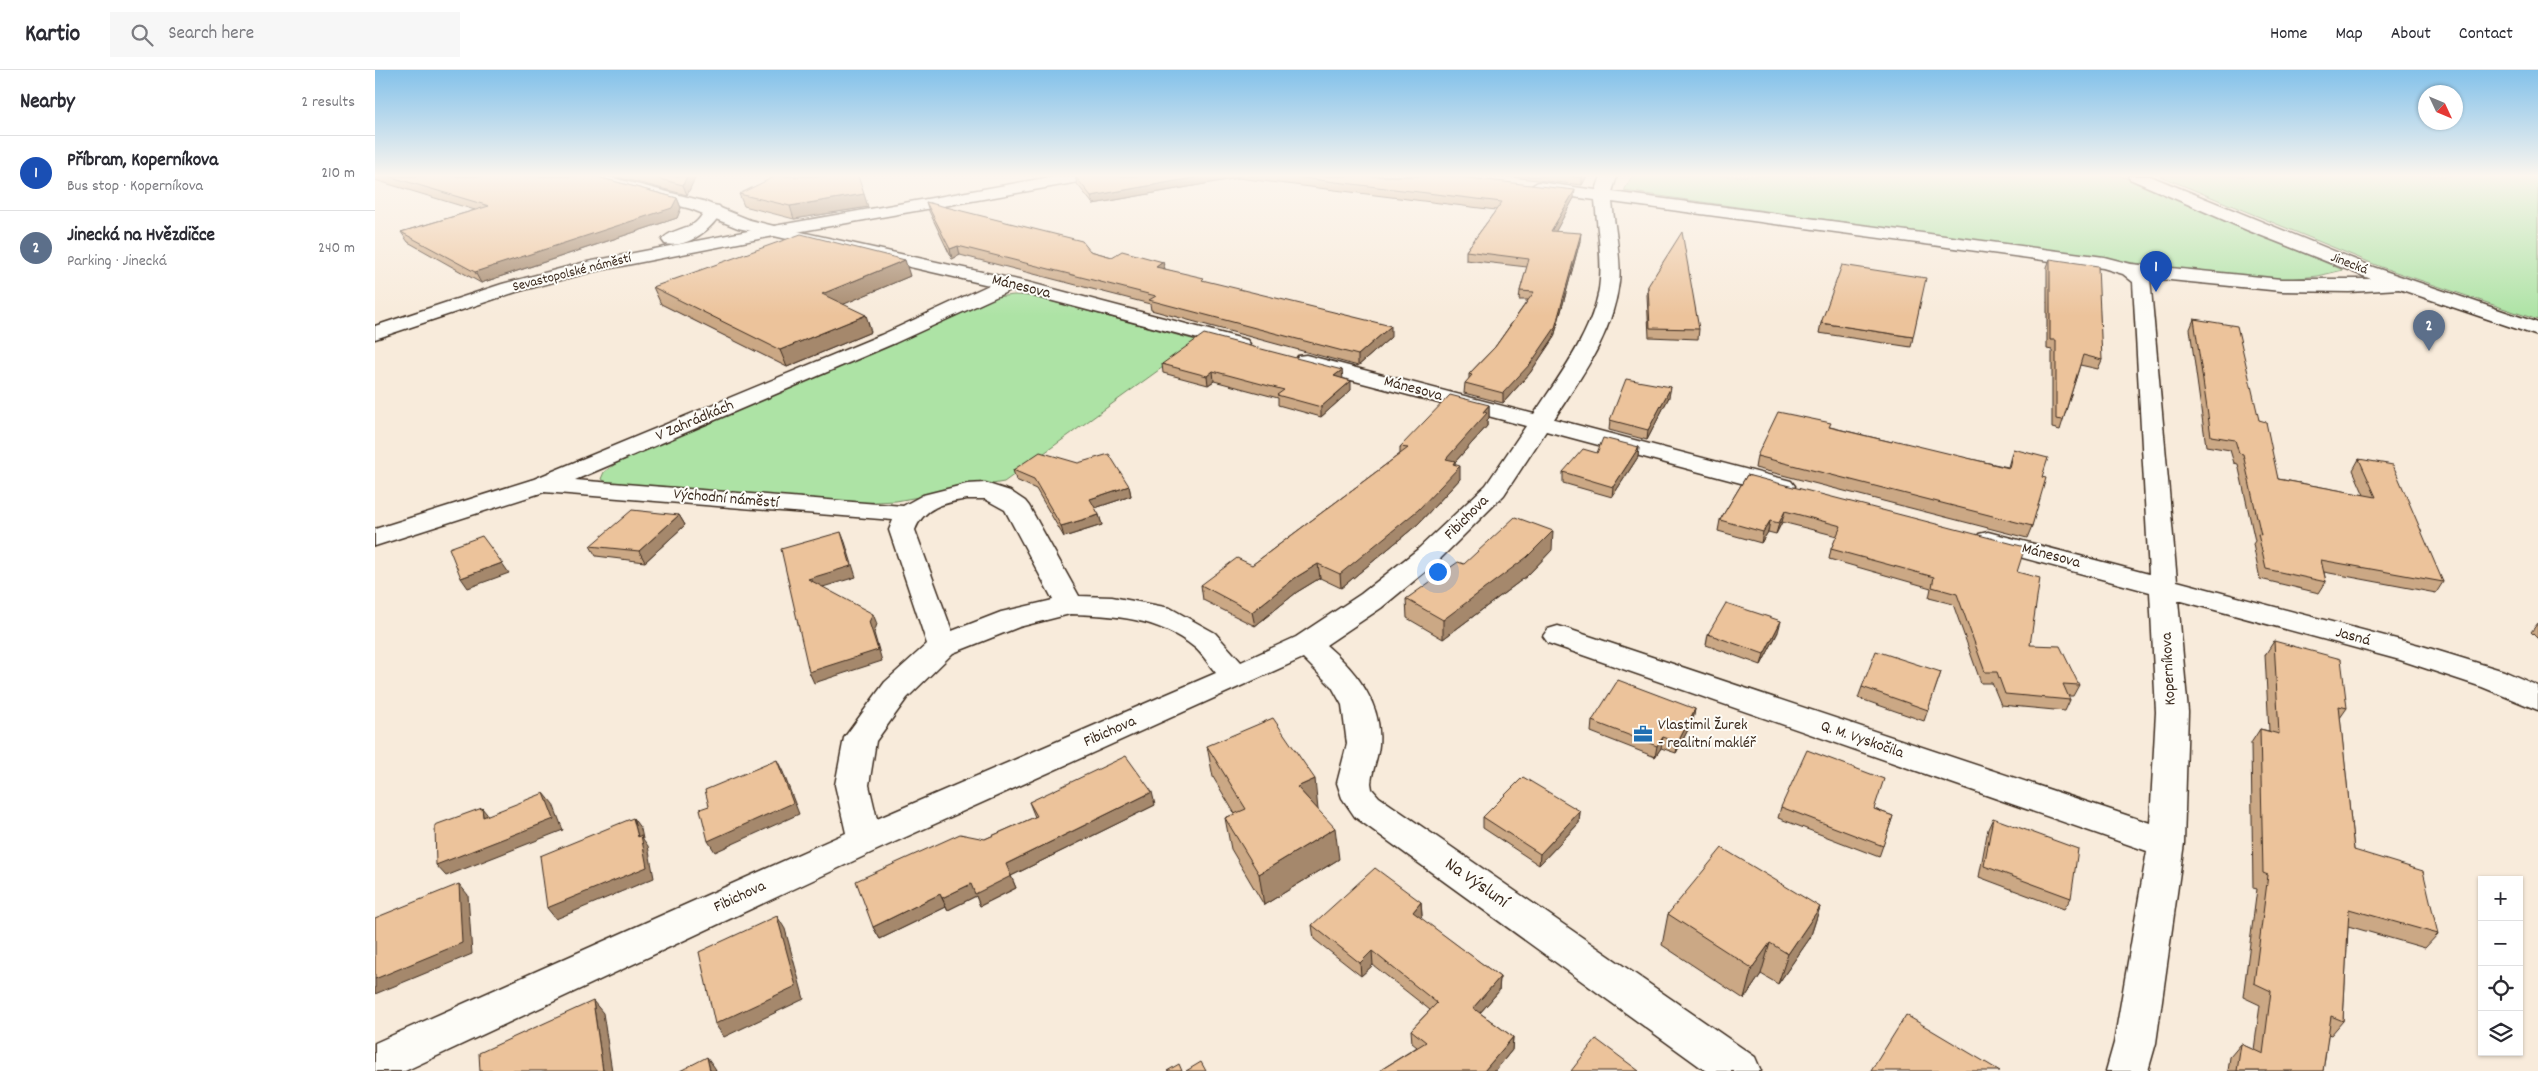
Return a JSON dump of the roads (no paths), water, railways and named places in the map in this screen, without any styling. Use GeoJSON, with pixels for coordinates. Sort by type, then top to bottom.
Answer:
{"type":"FeatureCollection","features":[{"type":"Feature","properties":{"kind":"street"},"geometry":{"type":"LineString","coordinates":[[589,267],[689,233],[707,223]]}},
{"type":"Feature","properties":{"kind":"street","name":"Mánesova"},"geometry":{"type":"LineString","coordinates":[[741,223],[1008,284],[1257,348]]}},
{"type":"Feature","properties":{"kind":"street","name":"Sevastopolské náměstí"},"geometry":{"type":"LineString","coordinates":[[375,333],[509,288],[589,267],[822,223]]}},
{"type":"Feature","properties":{"kind":"street","name":"Fibichova"},"geometry":{"type":"LineString","coordinates":[[375,1064],[865,840],[1236,677],[1306,644],[1371,601],[1427,556],[1495,490],[1583,357],[1600,319],[1610,280],[1608,223]]}},
{"type":"Feature","properties":{"kind":"street"},"geometry":{"type":"LineString","coordinates":[[1847,223],[2104,263],[2130,270],[2281,286],[2349,286],[2400,283]]}},
{"type":"Feature","properties":{"kind":"street","name":"Jinecká"},"geometry":{"type":"LineString","coordinates":[[2247,223],[2400,283],[2538,330]]}},
{"type":"Feature","properties":{"kind":"street","name":"Koperníkova"},"geometry":{"type":"LineString","coordinates":[[2127,1071],[2135,1043],[2166,844],[2172,712],[2165,586],[2142,280],[2130,270]]}},
{"type":"Feature","properties":{"kind":"street","name":"V Zahrádkách"},"geometry":{"type":"LineString","coordinates":[[375,538],[543,484],[888,339],[1008,284]]}},
{"type":"Feature","properties":{"kind":"street","name":"Mánesova"},"geometry":{"type":"LineString","coordinates":[[1286,356],[1801,491]]}},
{"type":"Feature","properties":{"kind":"street","name":"Východní náměstí"},"geometry":{"type":"LineString","coordinates":[[543,484],[909,514]]}},
{"type":"Feature","properties":{"kind":"street"},"geometry":{"type":"LineString","coordinates":[[943,646],[902,530],[909,514],[928,503],[954,494],[983,491],[1003,496],[1015,506],[1070,604]]}},
{"type":"Feature","properties":{"kind":"street","name":"Mánesova"},"geometry":{"type":"LineString","coordinates":[[1965,534],[2165,586]]}},
{"type":"Feature","properties":{"kind":"street","name":"Jasná"},"geometry":{"type":"LineString","coordinates":[[2165,586],[2408,652],[2493,679],[2538,699]]}},
{"type":"Feature","properties":{"kind":"street"},"geometry":{"type":"LineString","coordinates":[[865,840],[852,785],[860,738],[896,690],[943,646],[1011,619],[1070,604],[1112,606],[1159,615],[1205,640],[1236,677]]}},
{"type":"Feature","properties":{"kind":"street","name":"Q. M. Vyskočila"},"geometry":{"type":"LineString","coordinates":[[1559,636],[2166,844]]}},
{"type":"Feature","properties":{"kind":"street","name":"Na Výsluní"},"geometry":{"type":"LineString","coordinates":[[1306,644],[1338,674],[1358,705],[1363,744],[1352,780],[1357,796],[1367,807],[1740,1071]]}},
{"type":"Feature","properties":{"kind":"place","name":"Příbram, Koperníkova"},"geometry":{"type":"Point","coordinates":[2156,292]}},
{"type":"Feature","properties":{"kind":"place","name":"Jinecká na Hvězdičce"},"geometry":{"type":"Point","coordinates":[2429,351]}},
{"type":"Feature","properties":{"kind":"place","name":"Vlastimil Žurek - realitní makléř"},"geometry":{"type":"Point","coordinates":[1643,734]}}]}
